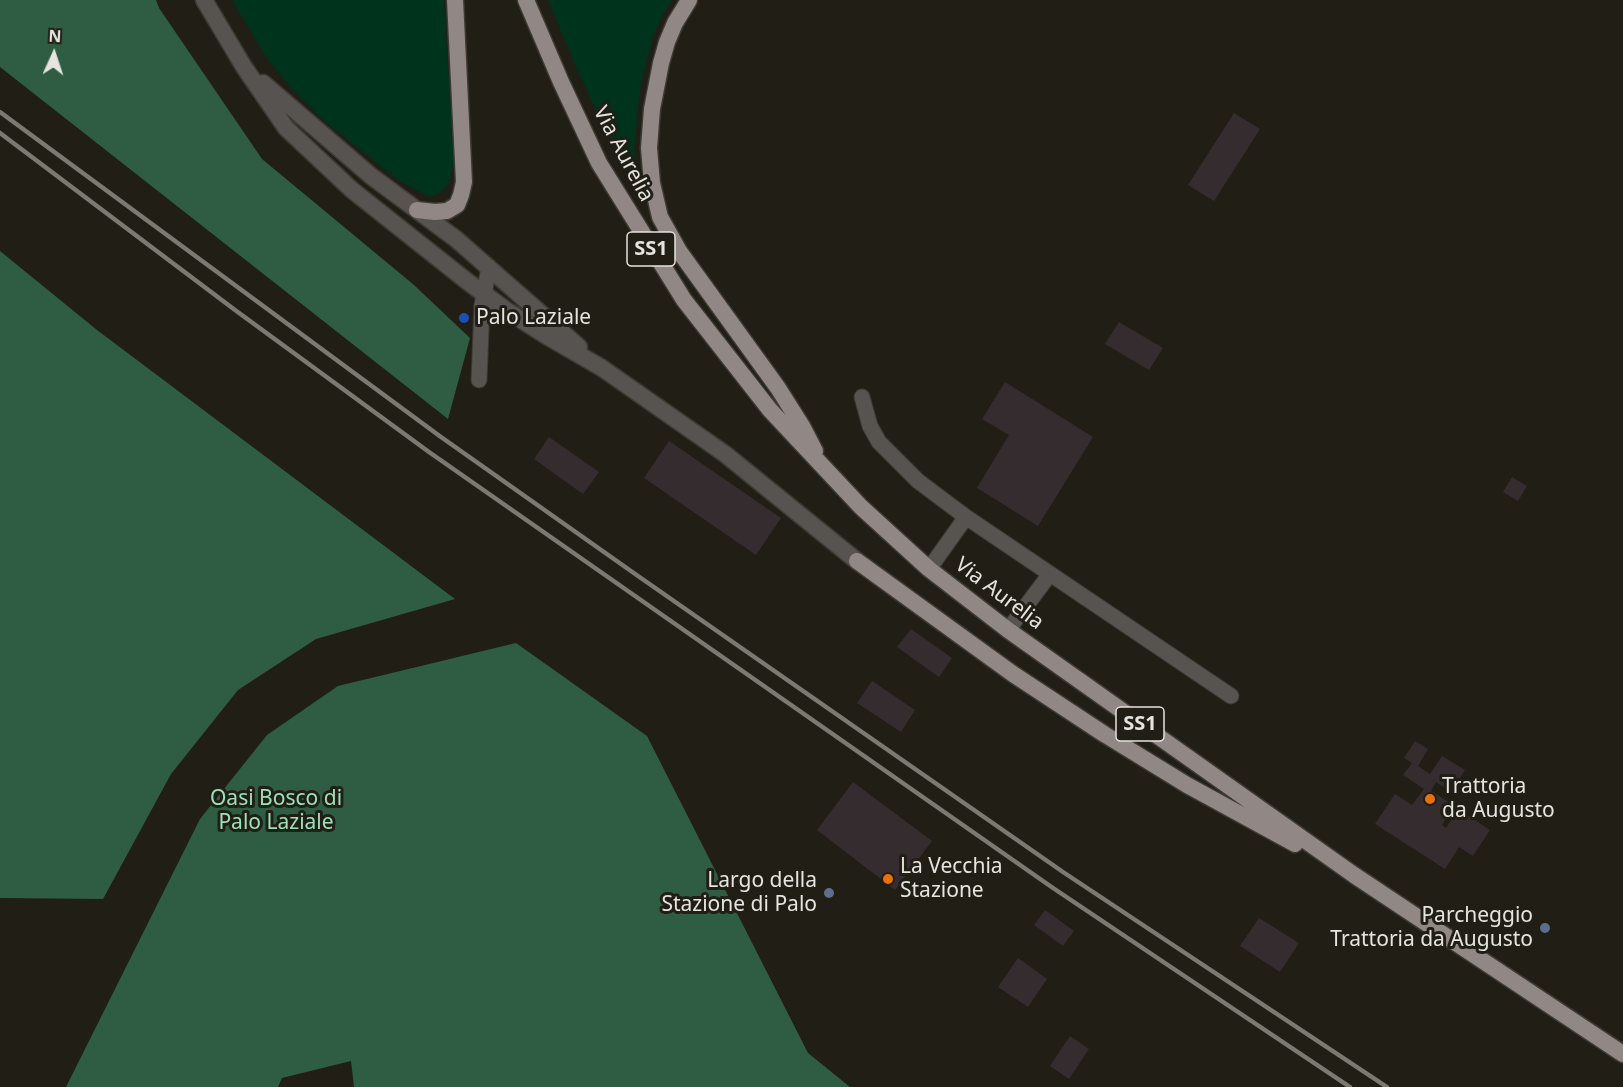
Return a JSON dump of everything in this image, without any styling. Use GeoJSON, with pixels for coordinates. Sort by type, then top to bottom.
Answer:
{"type":"FeatureCollection","features":[{"type":"Feature","properties":{"kind":"main road"},"geometry":{"type":"LineString","coordinates":[[417,210],[447,211],[457,205],[461,195],[464,170],[455,0]]}},
{"type":"Feature","properties":{"kind":"main road","name":"Via Aurelia"},"geometry":{"type":"LineString","coordinates":[[526,0],[599,163],[684,300],[770,410],[823,468],[886,531],[929,569],[1008,630],[1354,875],[1623,1054]]}},
{"type":"Feature","properties":{"kind":"main road"},"geometry":{"type":"LineString","coordinates":[[689,0],[667,42],[652,109],[649,148],[652,183],[660,218],[679,251],[791,408],[823,468]]}},
{"type":"Feature","properties":{"kind":"main road"},"geometry":{"type":"LineString","coordinates":[[857,561],[1004,669],[1104,734],[1187,785],[1354,875]]}},
{"type":"Feature","properties":{"kind":"street"},"geometry":{"type":"LineString","coordinates":[[204,0],[244,67],[286,128],[328,170],[484,293],[544,335],[602,368],[725,454],[857,561]]}},
{"type":"Feature","properties":{"kind":"street"},"geometry":{"type":"LineString","coordinates":[[244,67],[371,176],[489,267],[602,368]]}},
{"type":"Feature","properties":{"kind":"lane"},"geometry":{"type":"LineString","coordinates":[[479,380],[482,305],[489,267]]}},
{"type":"Feature","properties":{"kind":"lane"},"geometry":{"type":"LineString","coordinates":[[862,397],[870,426],[879,442],[918,481],[966,517],[1231,696]]}},
{"type":"Feature","properties":{"kind":"lane"},"geometry":{"type":"LineString","coordinates":[[929,569],[966,517]]}},
{"type":"Feature","properties":{"kind":"lane"},"geometry":{"type":"LineString","coordinates":[[1008,630],[1050,574]]}},
{"type":"Feature","properties":{"kind":"green space"},"geometry":{"type":"Polygon","coordinates":[[[0,0],[156,0],[159,8],[262,159],[414,285],[470,338],[448,419],[0,67],[0,0]]]}},
{"type":"Feature","properties":{"kind":"green space"},"geometry":{"type":"Polygon","coordinates":[[[232,0],[444,0],[454,163],[449,183],[442,191],[429,197],[400,181],[329,125],[291,88],[266,57],[232,0]]]}},
{"type":"Feature","properties":{"kind":"green space"},"geometry":{"type":"Polygon","coordinates":[[[548,0],[672,0],[653,37],[641,82],[634,148],[640,187],[635,189],[617,154],[579,74],[548,0]]]}},
{"type":"Feature","properties":{"kind":"green space"},"geometry":{"type":"Polygon","coordinates":[[[0,251],[97,330],[455,599],[316,639],[238,690],[171,774],[103,899],[0,898],[0,251]]]}},
{"type":"Feature","properties":{"kind":"green space","name":"Oasi Bosco di Palo Laziale"},"geometry":{"type":"Polygon","coordinates":[[[516,643],[647,736],[808,1053],[850,1087],[354,1087],[351,1061],[282,1078],[278,1087],[66,1087],[200,819],[267,735],[338,686],[516,643]]]}},
{"type":"Feature","properties":{"kind":"building"},"geometry":{"type":"Polygon","coordinates":[[[1234,113],[1260,129],[1214,201],[1188,185],[1234,113]]]}},
{"type":"Feature","properties":{"kind":"building"},"geometry":{"type":"Polygon","coordinates":[[[1119,322],[1163,348],[1149,370],[1105,344],[1119,322]]]}},
{"type":"Feature","properties":{"kind":"building"},"geometry":{"type":"Polygon","coordinates":[[[1005,382],[1093,437],[1038,526],[977,488],[1009,435],[982,419],[1005,382]]]}},
{"type":"Feature","properties":{"kind":"building"},"geometry":{"type":"Polygon","coordinates":[[[549,437],[599,472],[583,494],[534,459],[549,437]]]}},
{"type":"Feature","properties":{"kind":"building"},"geometry":{"type":"Polygon","coordinates":[[[669,441],[781,518],[756,555],[644,478],[669,441]]]}},
{"type":"Feature","properties":{"kind":"building"},"geometry":{"type":"Polygon","coordinates":[[[1512,477],[1527,486],[1518,501],[1503,492],[1512,477]]]}},
{"type":"Feature","properties":{"kind":"building"},"geometry":{"type":"Polygon","coordinates":[[[911,629],[952,658],[939,677],[897,647],[911,629]]]}},
{"type":"Feature","properties":{"kind":"building"},"geometry":{"type":"Polygon","coordinates":[[[872,681],[915,710],[901,732],[857,703],[872,681]]]}},
{"type":"Feature","properties":{"kind":"building","name":"Trattoria da Augusto"},"geometry":{"type":"Polygon","coordinates":[[[1415,741],[1428,749],[1418,766],[1430,774],[1442,756],[1465,770],[1451,792],[1436,782],[1431,791],[1455,806],[1442,825],[1446,828],[1458,809],[1490,830],[1473,856],[1459,847],[1445,869],[1375,824],[1395,794],[1412,805],[1424,789],[1403,775],[1412,763],[1404,758],[1415,741]]]}},
{"type":"Feature","properties":{"kind":"building"},"geometry":{"type":"Polygon","coordinates":[[[853,782],[932,841],[895,890],[817,830],[853,782]]]}},
{"type":"Feature","properties":{"kind":"building"},"geometry":{"type":"Polygon","coordinates":[[[1045,910],[1074,931],[1063,946],[1034,925],[1045,910]]]}},
{"type":"Feature","properties":{"kind":"building"},"geometry":{"type":"Polygon","coordinates":[[[1259,918],[1299,943],[1280,972],[1240,946],[1259,918]]]}},
{"type":"Feature","properties":{"kind":"building"},"geometry":{"type":"Polygon","coordinates":[[[1018,958],[1047,979],[1028,1007],[998,987],[1018,958]]]}},
{"type":"Feature","properties":{"kind":"building"},"geometry":{"type":"Polygon","coordinates":[[[1070,1036],[1089,1049],[1069,1079],[1050,1066],[1070,1036]]]}},
{"type":"Feature","properties":{"kind":"railway"},"geometry":{"type":"LineString","coordinates":[[0,112],[441,437],[638,576],[1063,872],[1387,1087]]}},
{"type":"Feature","properties":{"kind":"railway"},"geometry":{"type":"LineString","coordinates":[[0,133],[235,310],[429,452],[1053,888],[1350,1087]]}},
{"type":"Feature","properties":{"kind":"place","name":"Palo Laziale"},"geometry":{"type":"Point","coordinates":[464,318]}},
{"type":"Feature","properties":{"kind":"place","name":"Trattoria da Augusto"},"geometry":{"type":"Point","coordinates":[1430,799]}},
{"type":"Feature","properties":{"kind":"place","name":"La Vecchia Stazione"},"geometry":{"type":"Point","coordinates":[888,879]}},
{"type":"Feature","properties":{"kind":"place","name":"Largo della Stazione di Palo"},"geometry":{"type":"Point","coordinates":[829,893]}},
{"type":"Feature","properties":{"kind":"place","name":"Parcheggio Trattoria da Augusto"},"geometry":{"type":"Point","coordinates":[1545,928]}}]}
